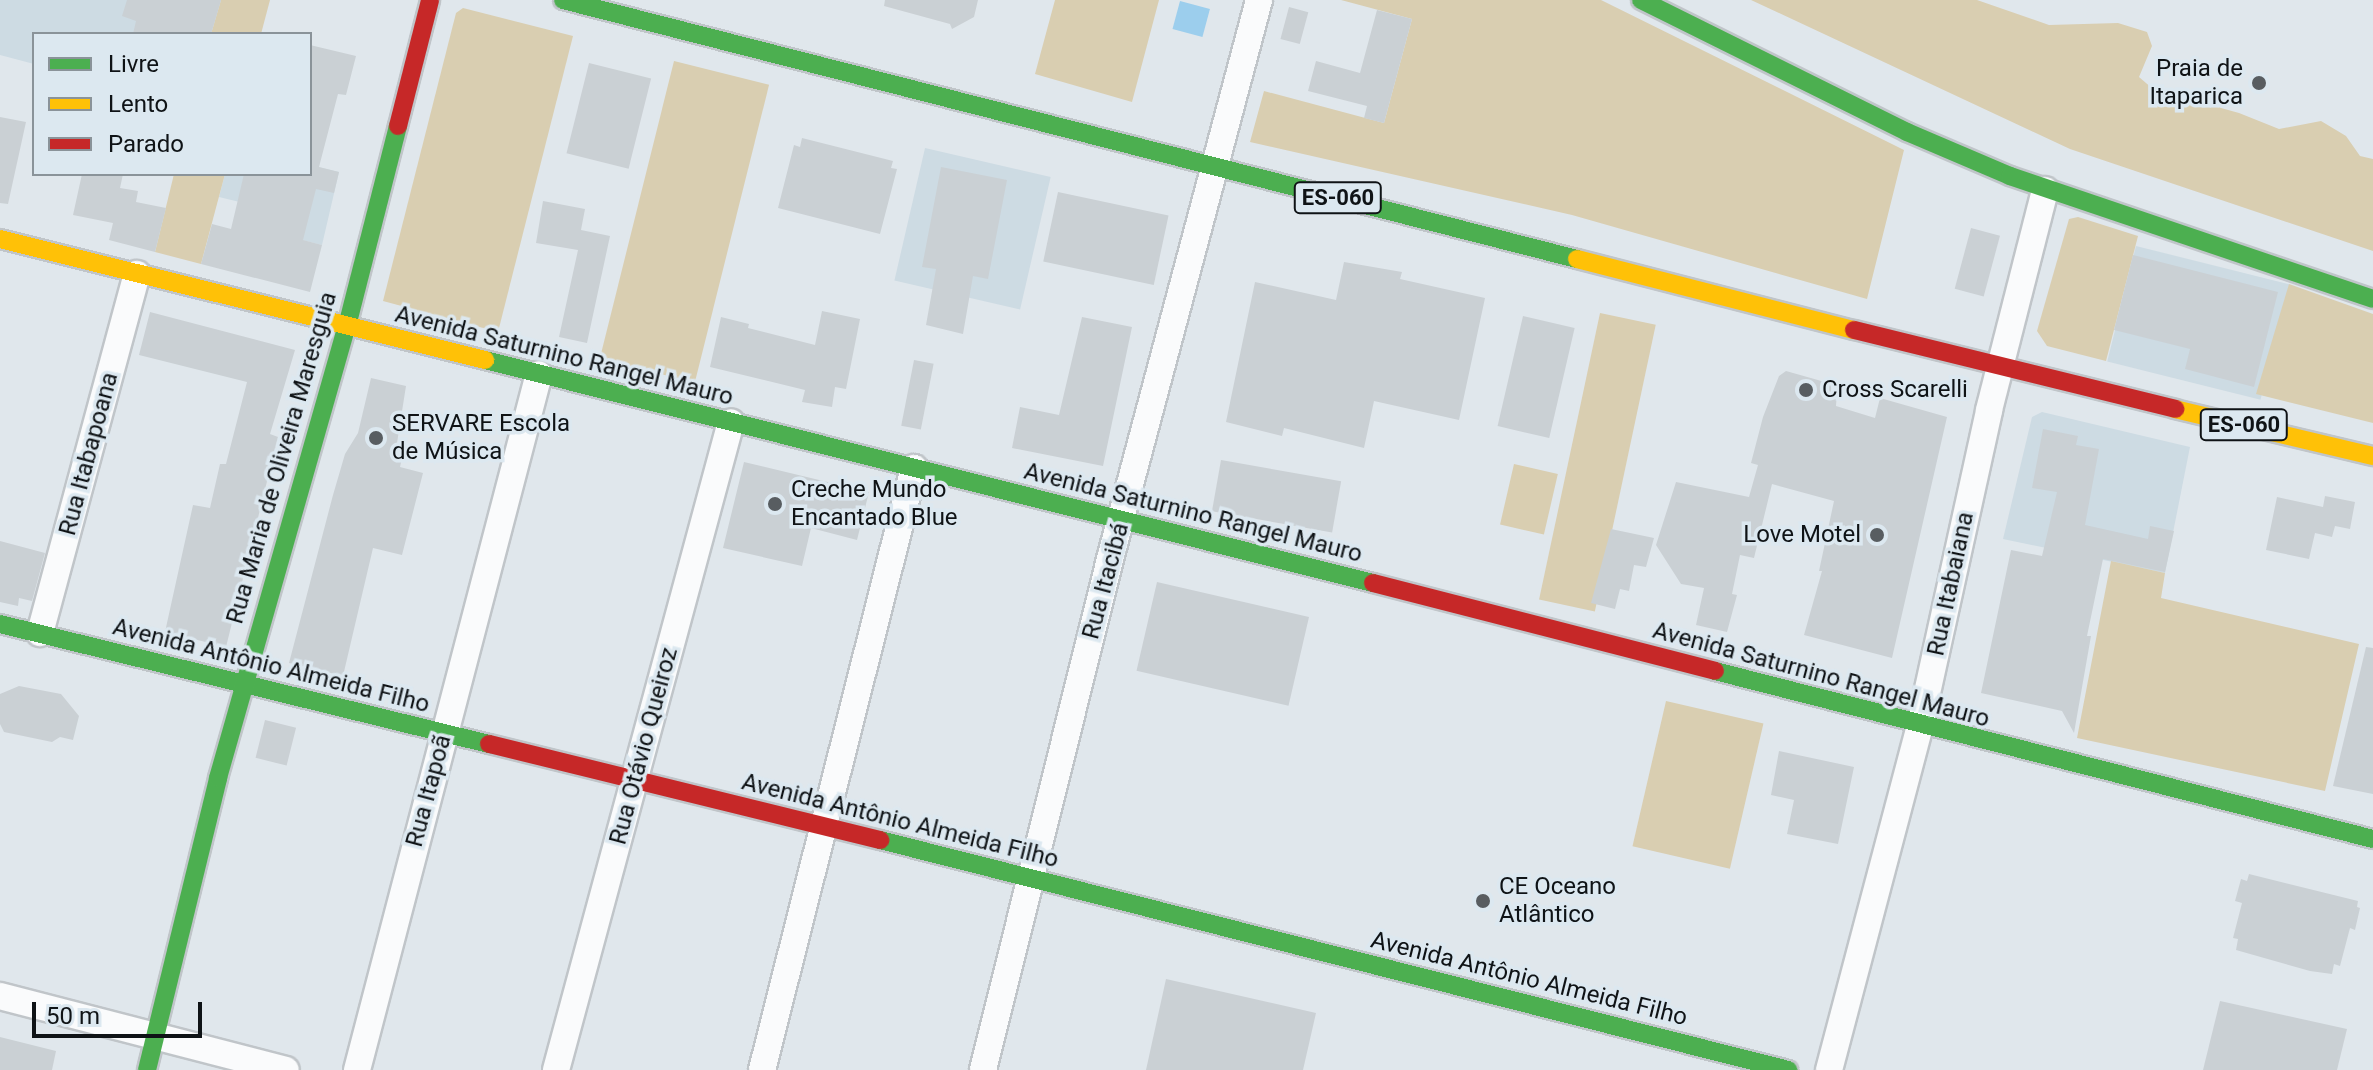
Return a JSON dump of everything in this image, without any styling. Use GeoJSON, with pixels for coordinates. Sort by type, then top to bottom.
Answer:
{"type":"FeatureCollection","features":[{"type":"Feature","properties":{"kind":"main road","name":"Rua Maria de Oliveira Maresguia"},"geometry":{"type":"LineString","coordinates":[[147,1070],[244,683],[347,326],[430,0]]}},
{"type":"Feature","properties":{"kind":"main road","name":"ES-060"},"geometry":{"type":"LineString","coordinates":[[563,0],[2001,368],[2373,456]]}},
{"type":"Feature","properties":{"kind":"main road"},"geometry":{"type":"LineString","coordinates":[[1641,0],[1907,132],[2045,190],[2373,299]]}},
{"type":"Feature","properties":{"kind":"main road","name":"Avenida Saturnino Rangel Mauro"},"geometry":{"type":"LineString","coordinates":[[0,239],[1122,519],[2373,839]]}},
{"type":"Feature","properties":{"kind":"main road","name":"Avenida Antônio Almeida Filho"},"geometry":{"type":"LineString","coordinates":[[0,624],[1033,878],[1788,1070]]}},
{"type":"Feature","properties":{"kind":"street","name":"Rua Itacibá"},"geometry":{"type":"LineString","coordinates":[[983,1070],[1122,519],[1259,0]]}},
{"type":"Feature","properties":{"kind":"street","name":"Rua Itabaiana"},"geometry":{"type":"LineString","coordinates":[[1829,1070],[1920,725],[2045,190]]}},
{"type":"Feature","properties":{"kind":"street","name":"Rua Itabapoana"},"geometry":{"type":"LineString","coordinates":[[40,633],[137,274]]}},
{"type":"Feature","properties":{"kind":"street","name":"Rua Itapoã"},"geometry":{"type":"LineString","coordinates":[[357,1070],[539,374]]}},
{"type":"Feature","properties":{"kind":"street","name":"Rua Otávio Queiroz"},"geometry":{"type":"LineString","coordinates":[[556,1070],[731,422]]}},
{"type":"Feature","properties":{"kind":"street"},"geometry":{"type":"LineString","coordinates":[[762,1070],[914,468]]}},
{"type":"Feature","properties":{"kind":"street"},"geometry":{"type":"LineString","coordinates":[[0,996],[157,1034],[286,1070]]}},
{"type":"Feature","properties":{"kind":"shaded area"},"geometry":{"type":"Polygon","coordinates":[[[0,0],[221,0],[212,32],[32,32],[32,63],[0,55],[0,0]]]}},
{"type":"Feature","properties":{"kind":"shaded area"},"geometry":{"type":"Polygon","coordinates":[[[221,0],[270,0],[262,32],[212,32],[221,0]]]}},
{"type":"Feature","properties":{"kind":"shaded area"},"geometry":{"type":"Polygon","coordinates":[[[1055,0],[1159,0],[1132,102],[1035,74],[1055,0]]]}},
{"type":"Feature","properties":{"kind":"shaded area"},"geometry":{"type":"Polygon","coordinates":[[[1341,0],[1601,0],[1904,150],[1867,299],[1572,215],[1250,142],[1264,91],[1384,123],[1412,19],[1341,0]]]}},
{"type":"Feature","properties":{"kind":"shaded area"},"geometry":{"type":"Polygon","coordinates":[[[1751,0],[1977,0],[2049,25],[2118,23],[2147,32],[2152,46],[2139,77],[2153,89],[2239,113],[2279,129],[2321,121],[2346,136],[2360,156],[2373,159],[2373,251],[2070,149],[1751,0]]]}},
{"type":"Feature","properties":{"kind":"shaded area"},"geometry":{"type":"Polygon","coordinates":[[[463,8],[573,36],[498,332],[383,301],[456,13],[463,8]]]}},
{"type":"Feature","properties":{"kind":"shaded area"},"geometry":{"type":"Polygon","coordinates":[[[674,61],[769,85],[695,383],[600,359],[674,61]]]}},
{"type":"Feature","properties":{"kind":"shaded area"},"geometry":{"type":"Polygon","coordinates":[[[925,148],[1051,177],[1020,310],[894,281],[925,148]]]}},
{"type":"Feature","properties":{"kind":"shaded area"},"geometry":{"type":"Polygon","coordinates":[[[312,165],[339,172],[322,245],[282,235],[288,214],[219,197],[224,176],[312,176],[312,165]]]}},
{"type":"Feature","properties":{"kind":"shaded area"},"geometry":{"type":"Polygon","coordinates":[[[174,176],[224,176],[201,264],[155,252],[174,176]]]}},
{"type":"Feature","properties":{"kind":"shaded area"},"geometry":{"type":"Polygon","coordinates":[[[2078,217],[2138,236],[2106,361],[2047,346],[2037,331],[2069,219],[2078,217]]]}},
{"type":"Feature","properties":{"kind":"shaded area"},"geometry":{"type":"Polygon","coordinates":[[[2136,246],[2289,284],[2261,400],[2107,361],[2136,246]]]}},
{"type":"Feature","properties":{"kind":"shaded area"},"geometry":{"type":"Polygon","coordinates":[[[2289,284],[2373,314],[2373,423],[2256,394],[2289,284]]]}},
{"type":"Feature","properties":{"kind":"shaded area"},"geometry":{"type":"Polygon","coordinates":[[[1600,313],[1656,325],[1595,611],[1539,600],[1600,313]]]}},
{"type":"Feature","properties":{"kind":"shaded area"},"geometry":{"type":"Polygon","coordinates":[[[2042,412],[2190,447],[2165,573],[2003,539],[2032,417],[2042,412]]]}},
{"type":"Feature","properties":{"kind":"shaded area"},"geometry":{"type":"Polygon","coordinates":[[[1514,464],[1558,474],[1544,535],[1500,524],[1514,464]]]}},
{"type":"Feature","properties":{"kind":"shaded area"},"geometry":{"type":"Polygon","coordinates":[[[2111,561],[2165,573],[2161,598],[2359,644],[2325,791],[2077,738],[2111,561]]]}},
{"type":"Feature","properties":{"kind":"shaded area"},"geometry":{"type":"Polygon","coordinates":[[[1666,701],[1763,723],[1730,869],[1632,846],[1666,701]]]}},
{"type":"Feature","properties":{"kind":"water"},"geometry":{"type":"Polygon","coordinates":[[[1180,1],[1210,9],[1202,37],[1172,29],[1180,1]]]}},
{"type":"Feature","properties":{"kind":"building"},"geometry":{"type":"Polygon","coordinates":[[[127,0],[221,0],[212,32],[133,32],[136,21],[122,16],[127,0]]]}},
{"type":"Feature","properties":{"kind":"building"},"geometry":{"type":"Polygon","coordinates":[[[885,0],[978,0],[974,17],[952,29],[950,24],[884,6],[885,0]]]}},
{"type":"Feature","properties":{"kind":"building"},"geometry":{"type":"Polygon","coordinates":[[[1289,7],[1308,12],[1300,44],[1280,39],[1289,7]]]}},
{"type":"Feature","properties":{"kind":"building"},"geometry":{"type":"Polygon","coordinates":[[[1377,10],[1412,19],[1384,123],[1364,118],[1367,106],[1308,91],[1316,61],[1360,73],[1377,10]]]}},
{"type":"Feature","properties":{"kind":"building"},"geometry":{"type":"Polygon","coordinates":[[[312,45],[356,56],[346,95],[338,94],[319,167],[339,172],[334,193],[316,189],[303,240],[322,245],[310,292],[201,264],[212,224],[231,229],[244,176],[312,176],[312,45]]]}},
{"type":"Feature","properties":{"kind":"building"},"geometry":{"type":"Polygon","coordinates":[[[589,63],[651,78],[629,169],[567,153],[589,63]]]}},
{"type":"Feature","properties":{"kind":"building"},"geometry":{"type":"Polygon","coordinates":[[[0,117],[26,122],[8,204],[0,203],[0,117]]]}},
{"type":"Feature","properties":{"kind":"building"},"geometry":{"type":"Polygon","coordinates":[[[802,138],[893,161],[891,168],[897,169],[880,234],[778,208],[794,145],[800,147],[802,138]]]}},
{"type":"Feature","properties":{"kind":"building"},"geometry":{"type":"Polygon","coordinates":[[[941,167],[1007,180],[988,279],[973,276],[963,334],[926,325],[936,269],[922,267],[941,167]]]}},
{"type":"Feature","properties":{"kind":"building"},"geometry":{"type":"Polygon","coordinates":[[[82,176],[123,176],[120,188],[138,191],[136,202],[166,208],[155,252],[109,240],[113,223],[73,215],[82,176]]]}},
{"type":"Feature","properties":{"kind":"building"},"geometry":{"type":"Polygon","coordinates":[[[1058,192],[1169,215],[1154,285],[1043,261],[1058,192]]]}},
{"type":"Feature","properties":{"kind":"building"},"geometry":{"type":"Polygon","coordinates":[[[543,201],[585,209],[581,230],[610,236],[587,343],[559,337],[578,250],[536,243],[543,201]]]}},
{"type":"Feature","properties":{"kind":"building"},"geometry":{"type":"Polygon","coordinates":[[[1971,228],[2000,236],[1984,297],[1955,289],[1971,228]]]}},
{"type":"Feature","properties":{"kind":"building"},"geometry":{"type":"Polygon","coordinates":[[[2133,255],[2278,292],[2254,387],[2185,369],[2190,349],[2114,330],[2133,255]]]}},
{"type":"Feature","properties":{"kind":"building"},"geometry":{"type":"Polygon","coordinates":[[[1344,262],[1402,272],[1400,279],[1485,298],[1459,420],[1374,401],[1364,448],[1284,428],[1282,436],[1226,422],[1255,282],[1336,300],[1344,262]]]}},
{"type":"Feature","properties":{"kind":"building"},"geometry":{"type":"Polygon","coordinates":[[[822,311],[860,319],[846,389],[835,387],[832,407],[802,402],[805,390],[710,367],[721,317],[749,324],[748,328],[815,345],[822,311]]]}},
{"type":"Feature","properties":{"kind":"building"},"geometry":{"type":"Polygon","coordinates":[[[150,312],[295,350],[270,434],[278,437],[226,647],[165,632],[193,505],[210,508],[220,464],[226,464],[247,382],[139,355],[150,312]]]}},
{"type":"Feature","properties":{"kind":"building"},"geometry":{"type":"Polygon","coordinates":[[[1523,316],[1575,328],[1549,438],[1498,426],[1523,316]]]}},
{"type":"Feature","properties":{"kind":"building"},"geometry":{"type":"Polygon","coordinates":[[[1082,317],[1132,327],[1103,466],[1012,448],[1020,407],[1059,415],[1082,317]]]}},
{"type":"Feature","properties":{"kind":"building"},"geometry":{"type":"Polygon","coordinates":[[[914,360],[934,364],[921,430],[901,426],[914,360]]]}},
{"type":"Feature","properties":{"kind":"building"},"geometry":{"type":"Polygon","coordinates":[[[1786,371],[1832,384],[1837,391],[1836,406],[1875,418],[1880,398],[1947,417],[1892,658],[1804,635],[1822,571],[1819,571],[1834,501],[1772,484],[1754,558],[1740,555],[1732,594],[1737,595],[1727,632],[1696,625],[1704,588],[1681,584],[1656,545],[1676,482],[1749,497],[1758,465],[1751,463],[1763,417],[1779,376],[1786,371]]]}},
{"type":"Feature","properties":{"kind":"building"},"geometry":{"type":"Polygon","coordinates":[[[371,378],[406,386],[397,443],[405,445],[400,467],[423,473],[402,555],[373,548],[343,676],[289,663],[333,495],[345,454],[358,433],[371,378]]]}},
{"type":"Feature","properties":{"kind":"building"},"geometry":{"type":"Polygon","coordinates":[[[2043,429],[2078,436],[2076,445],[2099,449],[2085,525],[2148,539],[2150,526],[2174,531],[2165,572],[2103,559],[2087,636],[2091,636],[2074,733],[2062,711],[1981,693],[2011,550],[2042,556],[2057,492],[2032,488],[2043,429]]]}},
{"type":"Feature","properties":{"kind":"building"},"geometry":{"type":"Polygon","coordinates":[[[1221,460],[1341,481],[1332,532],[1212,511],[1221,460]]]}},
{"type":"Feature","properties":{"kind":"building","name":"Creche Mundo Encantado Blue"},"geometry":{"type":"Polygon","coordinates":[[[744,462],[869,492],[857,540],[811,528],[802,566],[723,548],[744,462]]]}},
{"type":"Feature","properties":{"kind":"building"},"geometry":{"type":"Polygon","coordinates":[[[2325,496],[2355,502],[2350,529],[2335,526],[2332,537],[2315,533],[2309,559],[2266,550],[2277,497],[2323,507],[2325,496]]]}},
{"type":"Feature","properties":{"kind":"building"},"geometry":{"type":"Polygon","coordinates":[[[1611,529],[1654,538],[1646,567],[1634,565],[1629,591],[1620,589],[1615,609],[1591,603],[1611,529]]]}},
{"type":"Feature","properties":{"kind":"building"},"geometry":{"type":"Polygon","coordinates":[[[0,541],[45,553],[32,601],[19,598],[18,606],[0,602],[0,541]]]}},
{"type":"Feature","properties":{"kind":"building"},"geometry":{"type":"Polygon","coordinates":[[[1157,582],[1309,617],[1289,706],[1137,671],[1157,582]]]}},
{"type":"Feature","properties":{"kind":"building"},"geometry":{"type":"Polygon","coordinates":[[[2366,647],[2373,648],[2373,794],[2333,786],[2366,647]]]}},
{"type":"Feature","properties":{"kind":"building"},"geometry":{"type":"Polygon","coordinates":[[[19,686],[61,694],[79,716],[73,740],[60,737],[52,742],[4,732],[0,724],[0,694],[19,686]]]}},
{"type":"Feature","properties":{"kind":"building"},"geometry":{"type":"Polygon","coordinates":[[[265,720],[296,728],[287,766],[256,758],[265,720]]]}},
{"type":"Feature","properties":{"kind":"building"},"geometry":{"type":"Polygon","coordinates":[[[1779,751],[1854,767],[1838,844],[1787,834],[1794,800],[1771,795],[1779,751]]]}},
{"type":"Feature","properties":{"kind":"building"},"geometry":{"type":"Polygon","coordinates":[[[2249,874],[2358,901],[2357,907],[2360,908],[2355,930],[2350,928],[2340,966],[2334,964],[2332,974],[2310,971],[2236,950],[2238,939],[2233,938],[2242,903],[2235,901],[2241,879],[2247,881],[2249,874]]]}},
{"type":"Feature","properties":{"kind":"building"},"geometry":{"type":"Polygon","coordinates":[[[1166,979],[1316,1013],[1303,1070],[1146,1070],[1166,979]]]}},
{"type":"Feature","properties":{"kind":"building"},"geometry":{"type":"Polygon","coordinates":[[[2220,1001],[2347,1029],[2337,1070],[2203,1070],[2220,1001]]]}},
{"type":"Feature","properties":{"kind":"building"},"geometry":{"type":"Polygon","coordinates":[[[0,1037],[56,1051],[52,1070],[0,1070],[0,1037]]]}},
{"type":"Feature","properties":{"kind":"traffic: fast"},"geometry":{"type":"LineString","coordinates":[[563,0],[1577,259]]}},
{"type":"Feature","properties":{"kind":"traffic: fast"},"geometry":{"type":"LineString","coordinates":[[1641,0],[1907,132],[2010,176],[2373,299]]}},
{"type":"Feature","properties":{"kind":"traffic: fast"},"geometry":{"type":"LineString","coordinates":[[147,1070],[218,778],[347,326],[398,126]]}},
{"type":"Feature","properties":{"kind":"traffic: fast"},"geometry":{"type":"LineString","coordinates":[[485,360],[1373,583]]}},
{"type":"Feature","properties":{"kind":"traffic: fast"},"geometry":{"type":"LineString","coordinates":[[0,624],[489,744]]}},
{"type":"Feature","properties":{"kind":"traffic: fast"},"geometry":{"type":"LineString","coordinates":[[1715,671],[2373,839]]}},
{"type":"Feature","properties":{"kind":"traffic: fast"},"geometry":{"type":"LineString","coordinates":[[880,840],[1788,1070]]}},
{"type":"Feature","properties":{"kind":"traffic: slow"},"geometry":{"type":"LineString","coordinates":[[0,239],[485,360]]}},
{"type":"Feature","properties":{"kind":"traffic: slow"},"geometry":{"type":"LineString","coordinates":[[1577,259],[1854,330]]}},
{"type":"Feature","properties":{"kind":"traffic: slow"},"geometry":{"type":"LineString","coordinates":[[2175,409],[2373,456]]}},
{"type":"Feature","properties":{"kind":"traffic: jam"},"geometry":{"type":"LineString","coordinates":[[398,126],[430,0]]}},
{"type":"Feature","properties":{"kind":"traffic: jam"},"geometry":{"type":"LineString","coordinates":[[1854,330],[2175,409]]}},
{"type":"Feature","properties":{"kind":"traffic: jam"},"geometry":{"type":"LineString","coordinates":[[1373,583],[1715,671]]}},
{"type":"Feature","properties":{"kind":"traffic: jam"},"geometry":{"type":"LineString","coordinates":[[489,744],[880,840]]}},
{"type":"Feature","properties":{"kind":"place","name":"Praia de Itaparica"},"geometry":{"type":"Point","coordinates":[2259,83]}},
{"type":"Feature","properties":{"kind":"place","name":"Cross Scarelli"},"geometry":{"type":"Point","coordinates":[1806,390]}},
{"type":"Feature","properties":{"kind":"place","name":"SERVARE Escola de Música"},"geometry":{"type":"Point","coordinates":[376,438]}},
{"type":"Feature","properties":{"kind":"place","name":"Creche Mundo Encantado Blue"},"geometry":{"type":"Point","coordinates":[775,504]}},
{"type":"Feature","properties":{"kind":"place","name":"Love Motel"},"geometry":{"type":"Point","coordinates":[1877,535]}},
{"type":"Feature","properties":{"kind":"place","name":"CE Oceano Atlântico"},"geometry":{"type":"Point","coordinates":[1483,901]}}]}
